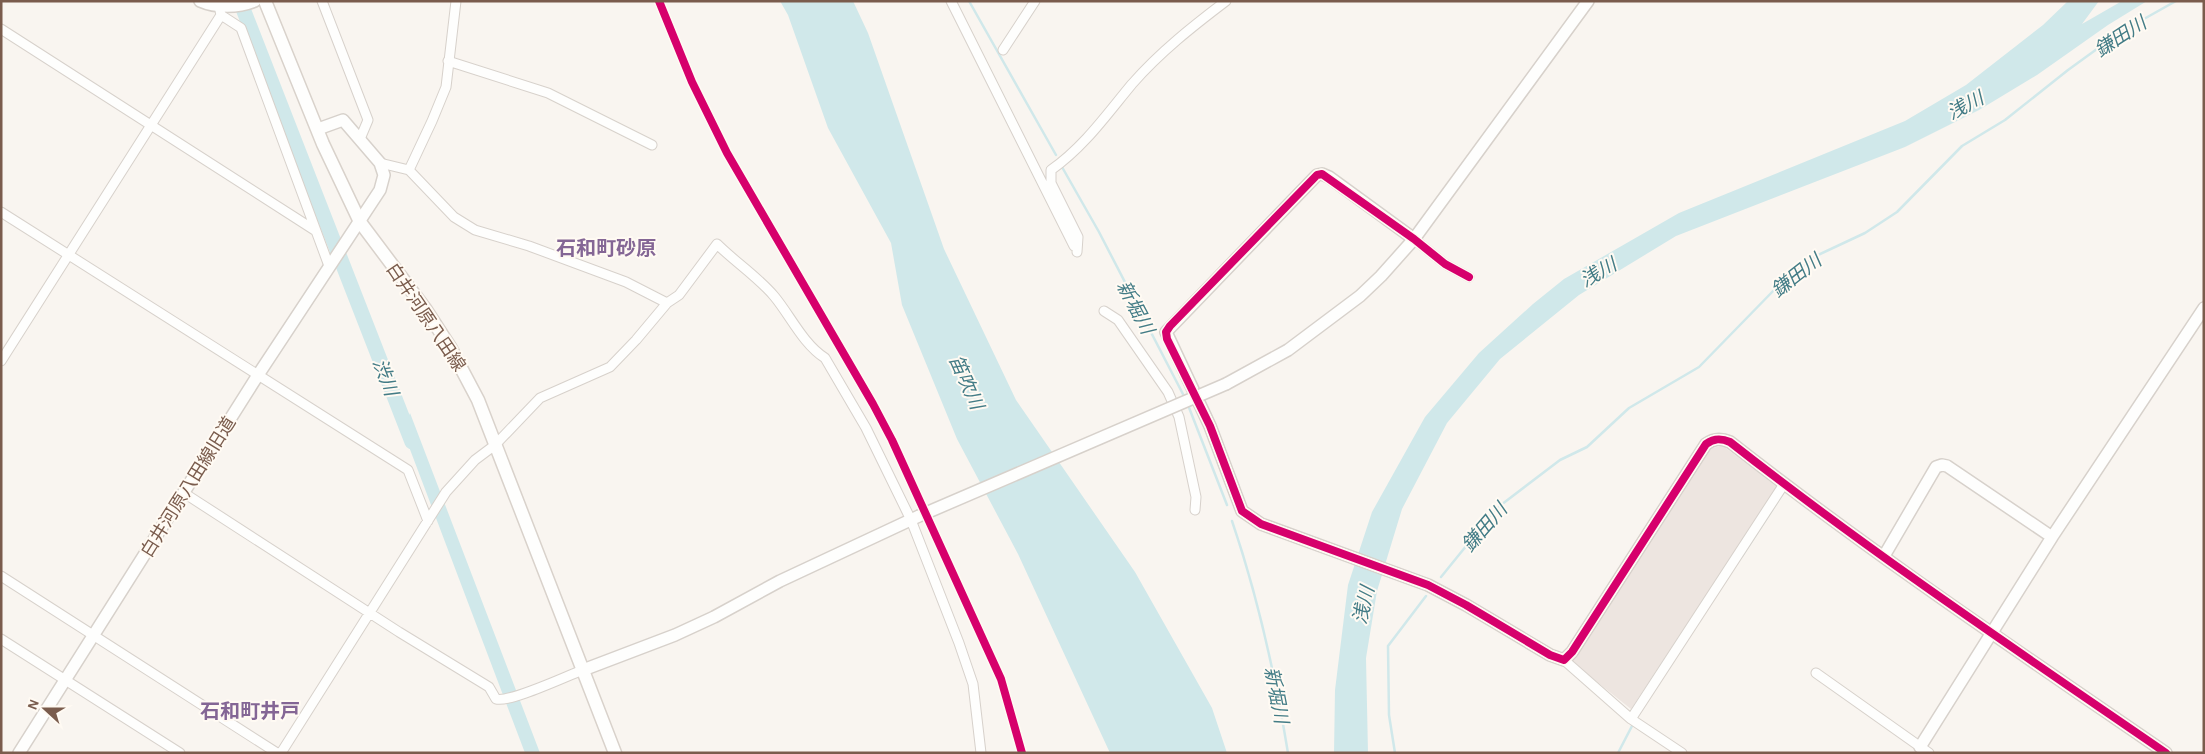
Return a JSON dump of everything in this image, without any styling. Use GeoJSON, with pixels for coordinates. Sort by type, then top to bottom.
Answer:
{"type":"FeatureCollection","features":[{"type":"Feature","properties":{"kind":"main road","name":"白井河原八田線"},"geometry":{"type":"LineString","coordinates":[[265,1],[318,130],[360,222],[426,310],[450,347],[478,400],[615,753]]}},
{"type":"Feature","properties":{"kind":"street"},"geometry":{"type":"LineString","coordinates":[[200,1],[222,9],[241,28],[316,232],[330,264]]}},
{"type":"Feature","properties":{"kind":"street"},"geometry":{"type":"LineString","coordinates":[[322,1],[368,120],[360,139]]}},
{"type":"Feature","properties":{"kind":"street"},"geometry":{"type":"LineString","coordinates":[[409,170],[446,87],[456,1]]}},
{"type":"Feature","properties":{"kind":"street"},"geometry":{"type":"LineString","coordinates":[[950,1],[1075,249],[1078,237],[1051,183],[1051,170],[1066,159],[1097,128],[1134,83],[1179,37],[1226,1]]}},
{"type":"Feature","properties":{"kind":"street"},"geometry":{"type":"LineString","coordinates":[[1003,50],[1035,1]]}},
{"type":"Feature","properties":{"kind":"street"},"geometry":{"type":"LineString","coordinates":[[184,493],[489,687],[496,699],[500,700],[525,693],[675,635],[780,582],[915,518],[1226,384],[1288,350],[1360,296],[1381,276],[1414,238],[1588,1]]}},
{"type":"Feature","properties":{"kind":"street"},"geometry":{"type":"LineString","coordinates":[[1,361],[151,126],[222,9],[252,2]]}},
{"type":"Feature","properties":{"kind":"street"},"geometry":{"type":"LineString","coordinates":[[1,29],[316,232]]}},
{"type":"Feature","properties":{"kind":"street"},"geometry":{"type":"LineString","coordinates":[[448,61],[548,93],[652,145]]}},
{"type":"Feature","properties":{"kind":"street"},"geometry":{"type":"LineString","coordinates":[[318,130],[344,120],[380,163],[409,170],[454,217],[476,230],[523,244],[617,279],[667,303]]}},
{"type":"Feature","properties":{"kind":"street","name":"白井河原八田線旧道"},"geometry":{"type":"LineString","coordinates":[[18,753],[258,375],[380,190],[384,175],[380,163]]}},
{"type":"Feature","properties":{"kind":"street"},"geometry":{"type":"LineString","coordinates":[[1469,277],[1444,264],[1414,238],[1329,177],[1322,174],[1317,175],[1166,332],[1210,426],[1242,511],[1261,524],[1387,568],[1444,593],[1550,655],[1564,660],[1631,719],[1682,753]]}},
{"type":"Feature","properties":{"kind":"street"},"geometry":{"type":"LineString","coordinates":[[1,212],[408,470],[430,517]]}},
{"type":"Feature","properties":{"kind":"street"},"geometry":{"type":"LineString","coordinates":[[281,753],[446,492],[475,460],[495,445],[540,398],[610,367],[667,303],[679,295],[717,244],[736,263],[758,280],[778,301],[817,353],[824,358],[866,428],[915,518],[973,684],[981,753]]}},
{"type":"Feature","properties":{"kind":"street"},"geometry":{"type":"LineString","coordinates":[[1816,673],[1922,751],[2052,537],[2204,308]]}},
{"type":"Feature","properties":{"kind":"street"},"geometry":{"type":"LineString","coordinates":[[1104,311],[1118,320],[1168,392],[1179,417],[1196,497],[1195,510]]}},
{"type":"Feature","properties":{"kind":"street"},"geometry":{"type":"LineString","coordinates":[[1564,660],[1572,652],[1706,444],[1717,439],[1730,442],[1784,484],[1993,634],[2166,753]]}},
{"type":"Feature","properties":{"kind":"street"},"geometry":{"type":"LineString","coordinates":[[1884,556],[1936,467],[1942,465],[1947,466],[2052,537]]}},
{"type":"Feature","properties":{"kind":"street"},"geometry":{"type":"LineString","coordinates":[[1631,719],[1784,484]]}},
{"type":"Feature","properties":{"kind":"street"},"geometry":{"type":"LineString","coordinates":[[1,576],[277,753]]}},
{"type":"Feature","properties":{"kind":"street"},"geometry":{"type":"LineString","coordinates":[[1,639],[180,753]]}},
{"type":"Feature","properties":{"kind":"shaded area"},"geometry":{"type":"Polygon","coordinates":[[[1723,446],[1777,487],[1631,709],[1572,662],[1711,448],[1723,446]]]}},
{"type":"Feature","properties":{"kind":"water","name":"笛吹川"},"geometry":{"type":"Polygon","coordinates":[[[780,1],[853,1],[868,33],[944,249],[1016,400],[1135,572],[1212,708],[1227,753],[1110,753],[1018,554],[957,439],[902,305],[891,243],[828,128],[788,15],[780,1]]]}},
{"type":"Feature","properties":{"kind":"water","name":"浅川"},"geometry":{"type":"Polygon","coordinates":[[[2068,1],[2099,1],[2082,24],[2122,1],[2147,1],[2108,25],[2037,75],[1979,110],[1905,147],[1676,236],[1579,295],[1500,359],[1447,423],[1402,509],[1377,591],[1366,658],[1368,753],[1334,753],[1335,690],[1348,585],[1372,512],[1425,417],[1479,353],[1564,279],[1679,213],[1905,121],[1966,85],[2043,25],[2068,1]]]}},
{"type":"Feature","properties":{"kind":"water"},"geometry":{"type":"Polygon","coordinates":[[[410,413],[540,753],[525,753],[403,431],[410,413]]]}},
{"type":"Feature","properties":{"kind":"waterway","name":"渋川"},"geometry":{"type":"LineString","coordinates":[[240,1],[412,442]]}},
{"type":"Feature","properties":{"kind":"waterway","name":"新堀川"},"geometry":{"type":"LineString","coordinates":[[969,1],[1056,155]]}},
{"type":"Feature","properties":{"kind":"waterway","name":"鎌田川"},"geometry":{"type":"LineString","coordinates":[[1441,577],[1497,508],[1560,460],[1587,447],[1629,408],[1699,367],[1777,287],[1816,256],[1865,233],[1897,212],[1962,146],[2005,120],[2068,70],[2119,33],[2176,1]]}},
{"type":"Feature","properties":{"kind":"waterway","name":"新堀川"},"geometry":{"type":"LineString","coordinates":[[1062,167],[1099,232],[1185,398]]}},
{"type":"Feature","properties":{"kind":"waterway","name":"新堀川"},"geometry":{"type":"LineString","coordinates":[[1188,405],[1227,505]]}},
{"type":"Feature","properties":{"kind":"waterway"},"geometry":{"type":"LineString","coordinates":[[1742,556],[1785,490]]}},
{"type":"Feature","properties":{"kind":"waterway","name":"新堀川"},"geometry":{"type":"LineString","coordinates":[[1232,521],[1250,578],[1265,636],[1288,753]]}},
{"type":"Feature","properties":{"kind":"waterway","name":"鎌田川"},"geometry":{"type":"LineString","coordinates":[[1395,753],[1389,715],[1388,646],[1426,596]]}},
{"type":"Feature","properties":{"kind":"waterway"},"geometry":{"type":"LineString","coordinates":[[1618,753],[1632,726]]}},
{"type":"Feature","properties":{"kind":"cycle path"},"geometry":{"type":"LineString","coordinates":[[659,1],[692,82],[727,153],[892,440],[1001,679],[1022,753]]}},
{"type":"Feature","properties":{"kind":"cycle path"},"geometry":{"type":"LineString","coordinates":[[1469,277],[1445,264],[1414,239],[1322,174],[1317,175],[1170,326],[1166,332],[1167,339],[1210,426],[1242,511],[1261,524],[1428,585],[1466,605],[1550,655],[1564,660],[1572,652],[1706,444],[1718,439],[1724,440],[1730,442],[1837,523],[1945,601],[2166,753]]}},
{"type":"Feature","properties":{"kind":"district","name":"石和町砂原"},"geometry":{"type":"Point","coordinates":[606,248]}},
{"type":"Feature","properties":{"kind":"district","name":"石和町井戸"},"geometry":{"type":"Point","coordinates":[250,711]}}]}
